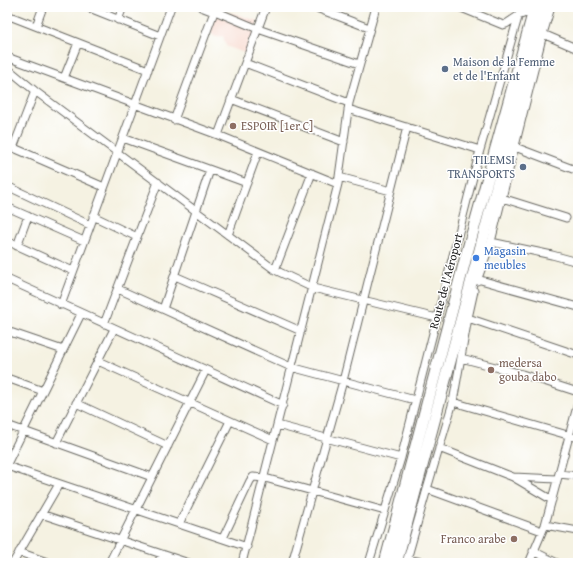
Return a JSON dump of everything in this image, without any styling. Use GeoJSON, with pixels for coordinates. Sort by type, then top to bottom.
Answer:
{"type":"FeatureCollection","features":[{"type":"Feature","properties":{"kind":"highway","name":"Route de l'Aéroport"},"geometry":{"type":"LineString","coordinates":[[385,563],[468,249],[541,8]]}},
{"type":"Feature","properties":{"kind":"highway","name":"Route de l'Aéroport"},"geometry":{"type":"LineString","coordinates":[[396,563],[541,8]]}},
{"type":"Feature","properties":{"kind":"street"},"geometry":{"type":"LineString","coordinates":[[36,26],[43,7]]}},
{"type":"Feature","properties":{"kind":"street"},"geometry":{"type":"LineString","coordinates":[[118,20],[123,7]]}},
{"type":"Feature","properties":{"kind":"street"},"geometry":{"type":"LineString","coordinates":[[61,305],[171,7]]}},
{"type":"Feature","properties":{"kind":"street"},"geometry":{"type":"LineString","coordinates":[[201,7],[215,10],[258,29],[359,64]]}},
{"type":"Feature","properties":{"kind":"street"},"geometry":{"type":"LineString","coordinates":[[218,135],[266,7]]}},
{"type":"Feature","properties":{"kind":"street"},"geometry":{"type":"LineString","coordinates":[[314,7],[369,28]]}},
{"type":"Feature","properties":{"kind":"street"},"geometry":{"type":"LineString","coordinates":[[242,563],[265,478],[291,367],[313,288],[339,180],[348,106],[376,7]]}},
{"type":"Feature","properties":{"kind":"street"},"geometry":{"type":"LineString","coordinates":[[459,7],[470,9],[503,25],[518,16],[541,8]]}},
{"type":"Feature","properties":{"kind":"street"},"geometry":{"type":"LineString","coordinates":[[369,563],[400,458],[480,150],[521,7]]}},
{"type":"Feature","properties":{"kind":"street"},"geometry":{"type":"LineString","coordinates":[[426,563],[407,561],[453,402],[468,318],[477,279],[491,242],[543,34],[552,7]]}},
{"type":"Feature","properties":{"kind":"street"},"geometry":{"type":"LineString","coordinates":[[90,8],[160,36]]}},
{"type":"Feature","properties":{"kind":"street"},"geometry":{"type":"LineString","coordinates":[[174,120],[215,10]]}},
{"type":"Feature","properties":{"kind":"street"},"geometry":{"type":"LineString","coordinates":[[7,15],[148,70]]}},
{"type":"Feature","properties":{"kind":"street"},"geometry":{"type":"LineString","coordinates":[[543,34],[578,50]]}},
{"type":"Feature","properties":{"kind":"street"},"geometry":{"type":"LineString","coordinates":[[64,78],[78,43]]}},
{"type":"Feature","properties":{"kind":"street"},"geometry":{"type":"LineString","coordinates":[[7,57],[218,135],[312,173],[391,191]]}},
{"type":"Feature","properties":{"kind":"street"},"geometry":{"type":"LineString","coordinates":[[245,63],[348,106],[407,127],[480,150]]}},
{"type":"Feature","properties":{"kind":"street"},"geometry":{"type":"LineString","coordinates":[[7,68],[35,92],[275,270],[313,288],[437,318]]}},
{"type":"Feature","properties":{"kind":"street"},"geometry":{"type":"LineString","coordinates":[[35,92],[10,147],[104,187]]}},
{"type":"Feature","properties":{"kind":"street"},"geometry":{"type":"LineString","coordinates":[[232,99],[344,142]]}},
{"type":"Feature","properties":{"kind":"street"},"geometry":{"type":"LineString","coordinates":[[292,563],[343,381],[407,127]]}},
{"type":"Feature","properties":{"kind":"street"},"geometry":{"type":"LineString","coordinates":[[123,138],[247,183]]}},
{"type":"Feature","properties":{"kind":"street"},"geometry":{"type":"LineString","coordinates":[[515,147],[578,171]]}},
{"type":"Feature","properties":{"kind":"street"},"geometry":{"type":"LineString","coordinates":[[228,235],[258,152]]}},
{"type":"Feature","properties":{"kind":"street"},"geometry":{"type":"LineString","coordinates":[[163,310],[210,170]]}},
{"type":"Feature","properties":{"kind":"street"},"geometry":{"type":"LineString","coordinates":[[275,270],[312,173]]}},
{"type":"Feature","properties":{"kind":"street"},"geometry":{"type":"LineString","coordinates":[[104,324],[158,182]]}},
{"type":"Feature","properties":{"kind":"street"},"geometry":{"type":"LineString","coordinates":[[7,186],[90,225]]}},
{"type":"Feature","properties":{"kind":"street"},"geometry":{"type":"LineString","coordinates":[[502,198],[566,218]]}},
{"type":"Feature","properties":{"kind":"street"},"geometry":{"type":"LineString","coordinates":[[7,207],[84,241]]}},
{"type":"Feature","properties":{"kind":"street"},"geometry":{"type":"LineString","coordinates":[[17,246],[28,216]]}},
{"type":"Feature","properties":{"kind":"street"},"geometry":{"type":"LineString","coordinates":[[94,216],[137,237]]}},
{"type":"Feature","properties":{"kind":"street"},"geometry":{"type":"LineString","coordinates":[[7,241],[73,271]]}},
{"type":"Feature","properties":{"kind":"street"},"geometry":{"type":"LineString","coordinates":[[491,242],[578,262]]}},
{"type":"Feature","properties":{"kind":"street"},"geometry":{"type":"LineString","coordinates":[[175,276],[301,331]]}},
{"type":"Feature","properties":{"kind":"street"},"geometry":{"type":"LineString","coordinates":[[7,279],[61,305],[283,405]]}},
{"type":"Feature","properties":{"kind":"street"},"geometry":{"type":"LineString","coordinates":[[477,279],[578,307]]}},
{"type":"Feature","properties":{"kind":"street"},"geometry":{"type":"LineString","coordinates":[[118,289],[291,367],[415,400]]}},
{"type":"Feature","properties":{"kind":"street"},"geometry":{"type":"LineString","coordinates":[[81,314],[7,465],[247,547]]}},
{"type":"Feature","properties":{"kind":"street"},"geometry":{"type":"LineString","coordinates":[[468,318],[578,355]]}},
{"type":"Feature","properties":{"kind":"street"},"geometry":{"type":"LineString","coordinates":[[56,443],[114,329]]}},
{"type":"Feature","properties":{"kind":"street"},"geometry":{"type":"LineString","coordinates":[[7,331],[63,350]]}},
{"type":"Feature","properties":{"kind":"street"},"geometry":{"type":"LineString","coordinates":[[461,358],[522,374],[578,392]]}},
{"type":"Feature","properties":{"kind":"street"},"geometry":{"type":"LineString","coordinates":[[98,361],[273,440]]}},
{"type":"Feature","properties":{"kind":"street"},"geometry":{"type":"LineString","coordinates":[[109,563],[206,370]]}},
{"type":"Feature","properties":{"kind":"street"},"geometry":{"type":"LineString","coordinates":[[7,378],[43,391]]}},
{"type":"Feature","properties":{"kind":"street"},"geometry":{"type":"LineString","coordinates":[[453,402],[578,438]]}},
{"type":"Feature","properties":{"kind":"street"},"geometry":{"type":"LineString","coordinates":[[76,403],[168,446]]}},
{"type":"Feature","properties":{"kind":"street"},"geometry":{"type":"LineString","coordinates":[[529,563],[544,528],[578,403]]}},
{"type":"Feature","properties":{"kind":"street"},"geometry":{"type":"LineString","coordinates":[[179,524],[230,421]]}},
{"type":"Feature","properties":{"kind":"street"},"geometry":{"type":"LineString","coordinates":[[7,425],[152,477]]}},
{"type":"Feature","properties":{"kind":"street"},"geometry":{"type":"LineString","coordinates":[[278,425],[400,458]]}},
{"type":"Feature","properties":{"kind":"street"},"geometry":{"type":"LineString","coordinates":[[439,448],[513,477],[552,500]]}},
{"type":"Feature","properties":{"kind":"street"},"geometry":{"type":"LineString","coordinates":[[513,477],[578,476]]}},
{"type":"Feature","properties":{"kind":"street"},"geometry":{"type":"LineString","coordinates":[[223,538],[253,477],[265,478],[385,511]]}},
{"type":"Feature","properties":{"kind":"street"},"geometry":{"type":"LineString","coordinates":[[13,563],[59,484]]}},
{"type":"Feature","properties":{"kind":"street"},"geometry":{"type":"LineString","coordinates":[[427,489],[544,528],[578,531]]}},
{"type":"Feature","properties":{"kind":"street"},"geometry":{"type":"LineString","coordinates":[[41,514],[189,563]]}},
{"type":"Feature","properties":{"kind":"street"},"geometry":{"type":"LineString","coordinates":[[534,551],[557,563]]}},
{"type":"Feature","properties":{"kind":"street"},"geometry":{"type":"LineString","coordinates":[[19,552],[50,563]]}},
{"type":"Feature","properties":{"kind":"street"},"geometry":{"type":"LineString","coordinates":[[158,563],[162,554]]}},
{"type":"Feature","properties":{"kind":"shaded area"},"geometry":{"type":"Polygon","coordinates":[[[232,13],[258,21],[247,54],[226,46],[223,36],[215,37],[209,31],[215,15],[232,13]]]}},
{"type":"Feature","properties":{"kind":"place","name":"Maison de la Femme et de l'Enfant"},"geometry":{"type":"Point","coordinates":[445,69]}},
{"type":"Feature","properties":{"kind":"place","name":"ESPOIR [1er C]"},"geometry":{"type":"Point","coordinates":[233,126]}},
{"type":"Feature","properties":{"kind":"place","name":"TILEMSI TRANSPORTS"},"geometry":{"type":"Point","coordinates":[523,167]}},
{"type":"Feature","properties":{"kind":"place","name":"Magasin meubles"},"geometry":{"type":"Point","coordinates":[476,258]}},
{"type":"Feature","properties":{"kind":"place","name":"medersa gouba dabo"},"geometry":{"type":"Point","coordinates":[491,370]}},
{"type":"Feature","properties":{"kind":"place","name":"Franco arabe"},"geometry":{"type":"Point","coordinates":[514,539]}}]}
